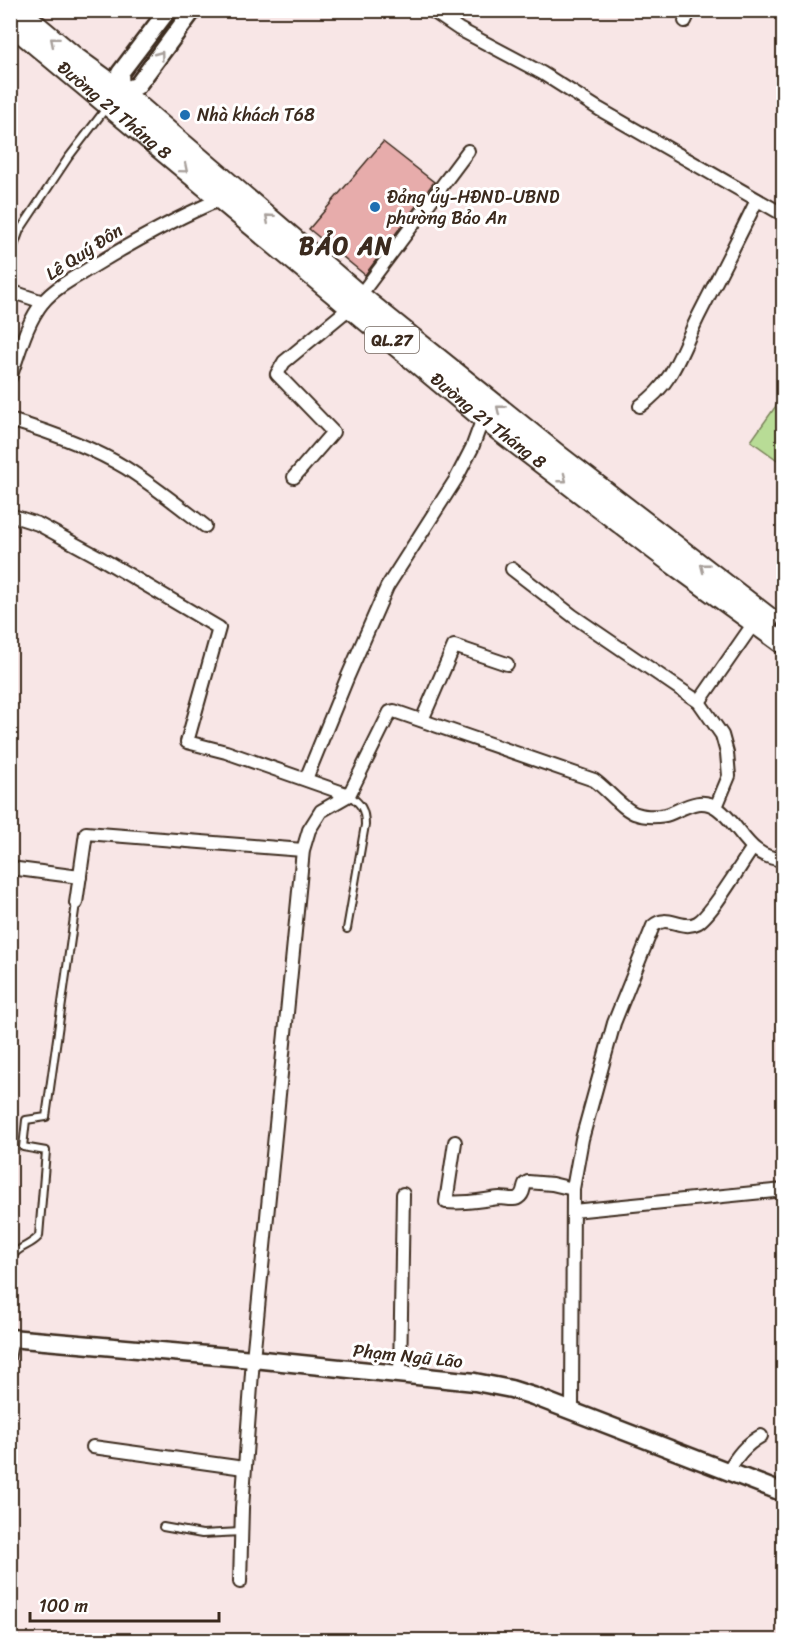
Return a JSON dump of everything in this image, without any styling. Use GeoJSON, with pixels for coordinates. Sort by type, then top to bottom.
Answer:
{"type":"FeatureCollection","features":[{"type":"Feature","properties":{"kind":"main road","name":"Đường 21 Tháng 8"},"geometry":{"type":"LineString","coordinates":[[18,10],[74,57],[221,200],[783,629]]}},
{"type":"Feature","properties":{"kind":"main road","name":"Đường 21 Tháng 8"},"geometry":{"type":"LineString","coordinates":[[10,24],[115,98],[356,301],[483,418],[671,562],[783,644]]}},
{"type":"Feature","properties":{"kind":"street"},"geometry":{"type":"LineString","coordinates":[[115,98],[120,73],[168,10]]}},
{"type":"Feature","properties":{"kind":"street"},"geometry":{"type":"LineString","coordinates":[[115,98],[137,86],[193,10]]}},
{"type":"Feature","properties":{"kind":"street"},"geometry":{"type":"LineString","coordinates":[[431,10],[459,29],[542,73],[599,109],[783,215]]}},
{"type":"Feature","properties":{"kind":"street"},"geometry":{"type":"LineString","coordinates":[[294,477],[333,432],[277,374],[284,362],[356,301],[468,151]]}},
{"type":"Feature","properties":{"kind":"street","name":"Lê Quý Đôn"},"geometry":{"type":"LineString","coordinates":[[10,378],[27,331],[43,302],[62,284],[124,246],[182,215],[221,200]]}},
{"type":"Feature","properties":{"kind":"street"},"geometry":{"type":"LineString","coordinates":[[640,406],[654,396],[681,356],[699,314],[757,200]]}},
{"type":"Feature","properties":{"kind":"street"},"geometry":{"type":"LineString","coordinates":[[10,291],[43,302]]}},
{"type":"Feature","properties":{"kind":"street"},"geometry":{"type":"LineString","coordinates":[[306,779],[387,587],[456,479],[472,448],[483,418]]}},
{"type":"Feature","properties":{"kind":"street"},"geometry":{"type":"LineString","coordinates":[[10,420],[41,429],[105,457],[158,490],[205,526]]}},
{"type":"Feature","properties":{"kind":"street"},"geometry":{"type":"LineString","coordinates":[[10,515],[38,524],[219,628],[187,742],[226,752],[349,795]]}},
{"type":"Feature","properties":{"kind":"street"},"geometry":{"type":"LineString","coordinates":[[512,569],[573,616],[699,702],[722,735],[727,753],[729,776],[716,807]]}},
{"type":"Feature","properties":{"kind":"street"},"geometry":{"type":"LineString","coordinates":[[699,702],[754,623]]}},
{"type":"Feature","properties":{"kind":"street"},"geometry":{"type":"LineString","coordinates":[[422,720],[454,646],[507,664]]}},
{"type":"Feature","properties":{"kind":"street"},"geometry":{"type":"LineString","coordinates":[[240,1582],[244,1468],[253,1359],[303,850],[309,830],[321,811],[349,795],[390,712],[394,711],[422,720],[594,780],[604,786],[632,813],[667,814],[687,804],[696,803],[716,807],[752,849],[774,859],[783,860]]}},
{"type":"Feature","properties":{"kind":"street"},"geometry":{"type":"LineString","coordinates":[[76,903],[86,833],[303,850]]}},
{"type":"Feature","properties":{"kind":"street"},"geometry":{"type":"LineString","coordinates":[[572,1410],[573,1189],[582,1139],[611,1033],[653,926],[658,921],[665,920],[683,925],[698,923],[752,849]]}},
{"type":"Feature","properties":{"kind":"street"},"geometry":{"type":"LineString","coordinates":[[10,868],[80,877]]}},
{"type":"Feature","properties":{"kind":"street"},"geometry":{"type":"LineString","coordinates":[[455,1142],[446,1202],[464,1204],[500,1198],[515,1199],[523,1193],[525,1184],[528,1182],[573,1189]]}},
{"type":"Feature","properties":{"kind":"street"},"geometry":{"type":"LineString","coordinates":[[573,1211],[783,1190]]}},
{"type":"Feature","properties":{"kind":"street"},"geometry":{"type":"LineString","coordinates":[[400,1375],[403,1194]]}},
{"type":"Feature","properties":{"kind":"street","name":"Phạm Ngũ Lão"},"geometry":{"type":"LineString","coordinates":[[13,1338],[253,1359],[476,1382],[511,1389],[572,1410],[783,1493]]}},
{"type":"Feature","properties":{"kind":"street"},"geometry":{"type":"LineString","coordinates":[[728,1471],[739,1453],[761,1436]]}},
{"type":"Feature","properties":{"kind":"street"},"geometry":{"type":"LineString","coordinates":[[93,1447],[244,1468]]}},
{"type":"Feature","properties":{"kind":"lane"},"geometry":{"type":"LineString","coordinates":[[10,257],[20,230],[68,158],[115,98]]}},
{"type":"Feature","properties":{"kind":"lane"},"geometry":{"type":"LineString","coordinates":[[347,929],[365,825],[362,805],[349,795]]}},
{"type":"Feature","properties":{"kind":"lane"},"geometry":{"type":"LineString","coordinates":[[10,1260],[18,1249],[34,1243],[39,1236],[46,1151],[23,1146],[26,1120],[46,1116],[76,903]]}},
{"type":"Feature","properties":{"kind":"lane"},"geometry":{"type":"LineString","coordinates":[[10,1364],[13,1338]]}},
{"type":"Feature","properties":{"kind":"lane"},"geometry":{"type":"LineString","coordinates":[[163,1527],[202,1534],[241,1532]]}},
{"type":"Feature","properties":{"kind":"green space"},"geometry":{"type":"Polygon","coordinates":[[[783,396],[783,464],[751,441],[783,396]]]}},
{"type":"Feature","properties":{"kind":"building","name":"Đảng ủy-HĐND-UBND phường Bảo An"},"geometry":{"type":"Polygon","coordinates":[[[383,142],[434,182],[365,275],[309,229],[383,142]]]}},
{"type":"Feature","properties":{"kind":"place","name":"Nhà khách T68"},"geometry":{"type":"Point","coordinates":[185,115]}},
{"type":"Feature","properties":{"kind":"place","name":"Đảng ủy-HĐND-UBND phường Bảo An"},"geometry":{"type":"Point","coordinates":[375,207]}},
{"type":"Feature","properties":{"kind":"district","name":"BẢO AN"},"geometry":{"type":"Point","coordinates":[346,246]}}]}
